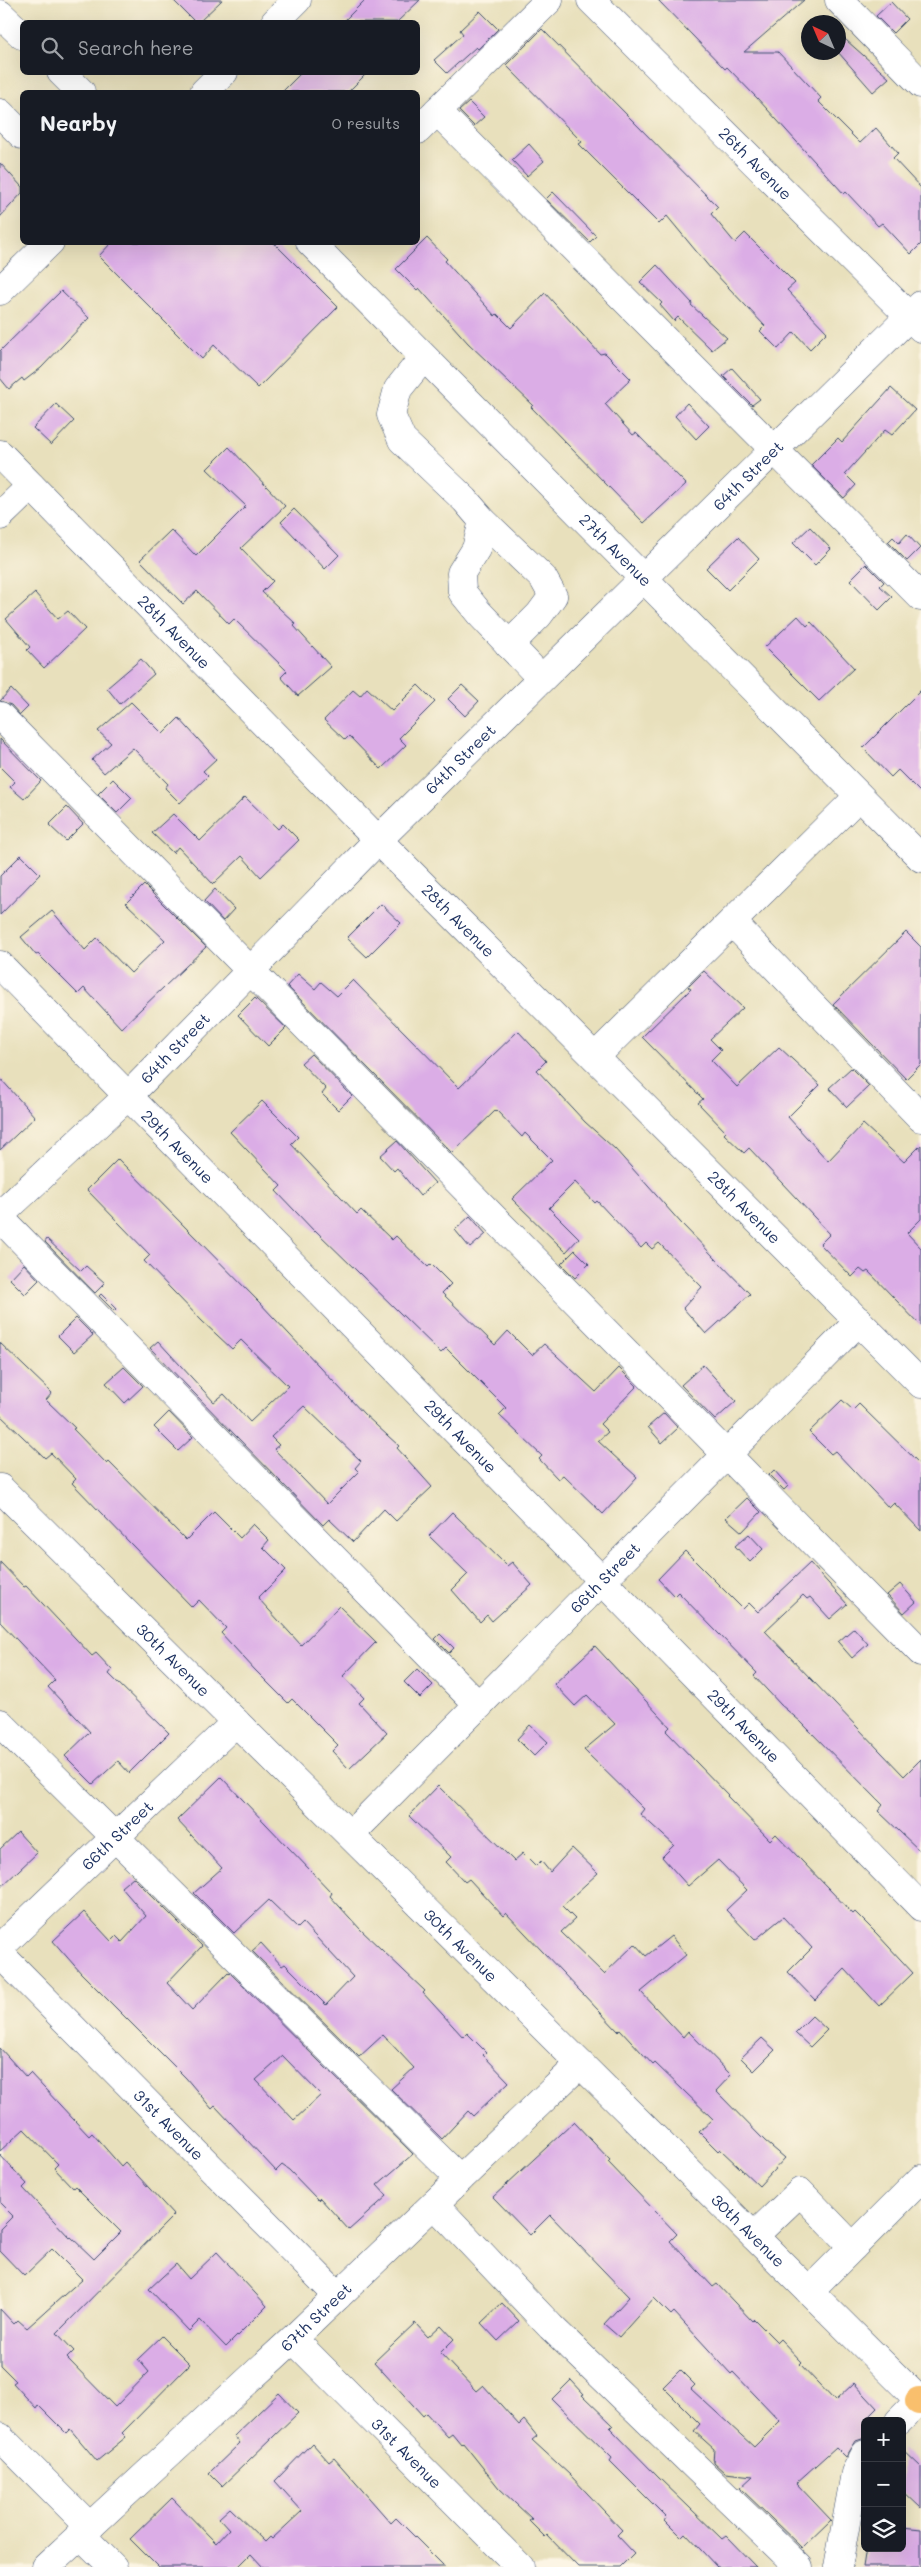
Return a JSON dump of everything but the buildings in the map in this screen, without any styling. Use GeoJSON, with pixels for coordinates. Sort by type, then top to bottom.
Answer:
{"type":"FeatureCollection","features":[{"type":"Feature","properties":{"kind":"street"},"geometry":{"type":"LineString","coordinates":[[277,20],[297,0]]}},
{"type":"Feature","properties":{"kind":"street"},"geometry":{"type":"LineString","coordinates":[[420,128],[549,0]]}},
{"type":"Feature","properties":{"kind":"street","name":"26th Avenue"},"geometry":{"type":"LineString","coordinates":[[591,0],[917,316]]}},
{"type":"Feature","properties":{"kind":"street"},"geometry":{"type":"LineString","coordinates":[[839,0],[921,84]]}},
{"type":"Feature","properties":{"kind":"street"},"geometry":{"type":"LineString","coordinates":[[0,14],[20,34]]}},
{"type":"Feature","properties":{"kind":"street"},"geometry":{"type":"LineString","coordinates":[[64,75],[79,90]]}},
{"type":"Feature","properties":{"kind":"street"},"geometry":{"type":"LineString","coordinates":[[206,90],[221,75]]}},
{"type":"Feature","properties":{"kind":"street"},"geometry":{"type":"LineString","coordinates":[[437,111],[775,448],[921,597]]}},
{"type":"Feature","properties":{"kind":"street"},"geometry":{"type":"LineString","coordinates":[[0,113],[20,133]]}},
{"type":"Feature","properties":{"kind":"street"},"geometry":{"type":"LineString","coordinates":[[0,291],[47,245]]}},
{"type":"Feature","properties":{"kind":"street","name":"27th Avenue"},"geometry":{"type":"LineString","coordinates":[[313,245],[642,579],[921,858]]}},
{"type":"Feature","properties":{"kind":"street","name":"64th Street"},"geometry":{"type":"LineString","coordinates":[[0,1217],[129,1095],[378,840],[775,448],[917,316]]}},
{"type":"Feature","properties":{"kind":"street"},"geometry":{"type":"LineString","coordinates":[[424,358],[398,389],[391,415],[402,440],[466,500],[483,522],[543,578],[553,596],[539,615],[510,645]]}},
{"type":"Feature","properties":{"kind":"street","name":"28th Avenue"},"geometry":{"type":"LineString","coordinates":[[0,454],[378,840],[921,1384]]}},
{"type":"Feature","properties":{"kind":"street"},"geometry":{"type":"LineString","coordinates":[[0,516],[31,486]]}},
{"type":"Feature","properties":{"kind":"street"},"geometry":{"type":"LineString","coordinates":[[483,522],[476,549],[461,573],[462,592],[541,678]]}},
{"type":"Feature","properties":{"kind":"street"},"geometry":{"type":"LineString","coordinates":[[0,716],[921,1652]]}},
{"type":"Feature","properties":{"kind":"street"},"geometry":{"type":"LineString","coordinates":[[595,1057],[859,796]]}},
{"type":"Feature","properties":{"kind":"street"},"geometry":{"type":"LineString","coordinates":[[732,922],[921,1118]]}},
{"type":"Feature","properties":{"kind":"street","name":"29th Avenue"},"geometry":{"type":"LineString","coordinates":[[0,965],[921,1907]]}},
{"type":"Feature","properties":{"kind":"street"},"geometry":{"type":"LineString","coordinates":[[0,1217],[479,1706]]}},
{"type":"Feature","properties":{"kind":"street","name":"66th Street"},"geometry":{"type":"LineString","coordinates":[[350,1834],[604,1581],[859,1321]]}},
{"type":"Feature","properties":{"kind":"street","name":"30th Avenue"},"geometry":{"type":"LineString","coordinates":[[0,1488],[920,2401]]}},
{"type":"Feature","properties":{"kind":"street","name":"66th Street"},"geometry":{"type":"LineString","coordinates":[[0,1947],[236,1722]]}},
{"type":"Feature","properties":{"kind":"street"},"geometry":{"type":"LineString","coordinates":[[0,1723],[460,2179]]}},
{"type":"Feature","properties":{"kind":"street","name":"31st Avenue"},"geometry":{"type":"LineString","coordinates":[[0,1954],[338,2296]]}},
{"type":"Feature","properties":{"kind":"street","name":"67th Street"},"geometry":{"type":"LineString","coordinates":[[46,2567],[293,2339],[580,2064]]}},
{"type":"Feature","properties":{"kind":"street"},"geometry":{"type":"LineString","coordinates":[[809,2291],[921,2179]]}},
{"type":"Feature","properties":{"kind":"street"},"geometry":{"type":"LineString","coordinates":[[754,2236],[800,2192],[853,2247]]}},
{"type":"Feature","properties":{"kind":"street"},"geometry":{"type":"LineString","coordinates":[[434,2204],[551,2327],[799,2567]]}},
{"type":"Feature","properties":{"kind":"street","name":"31st Avenue"},"geometry":{"type":"LineString","coordinates":[[293,2339],[520,2567]]}},
{"type":"Feature","properties":{"kind":"street"},"geometry":{"type":"LineString","coordinates":[[902,2417],[920,2401]]}},
{"type":"Feature","properties":{"kind":"street"},"geometry":{"type":"LineString","coordinates":[[0,2437],[85,2531],[113,2567]]}},
{"type":"Feature","properties":{"kind":"street"},"geometry":{"type":"LineString","coordinates":[[838,2567],[855,2473],[861,2462]]}}]}
